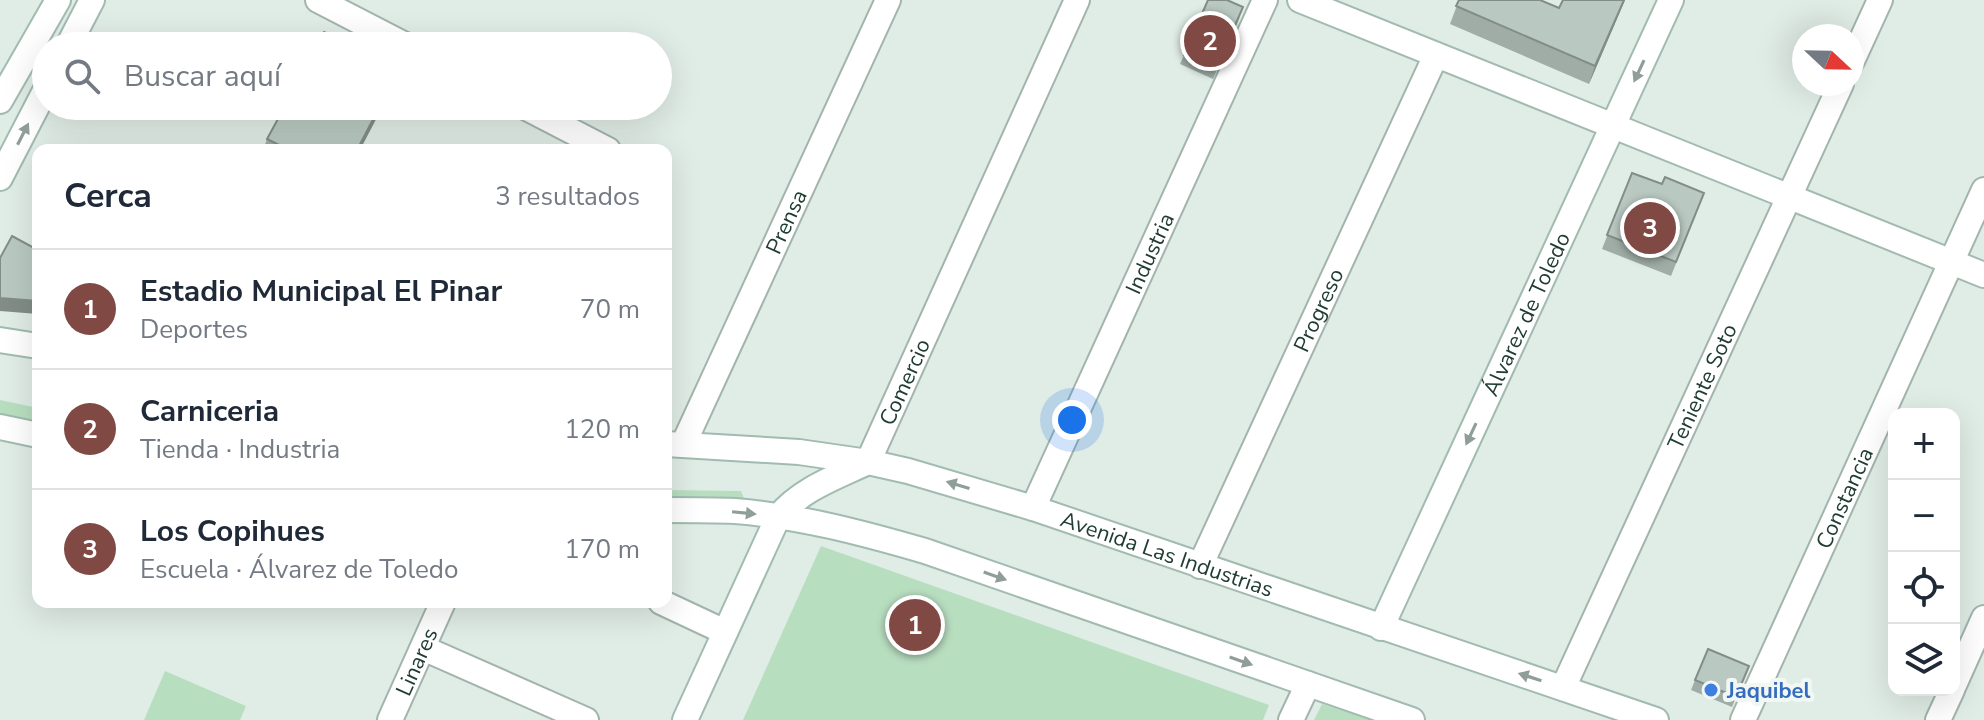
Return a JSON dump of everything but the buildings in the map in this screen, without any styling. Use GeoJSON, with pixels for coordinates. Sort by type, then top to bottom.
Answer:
{"type":"FeatureCollection","features":[{"type":"Feature","properties":{"kind":"street"},"geometry":{"type":"LineString","coordinates":[[40,32],[58,0]]}},
{"type":"Feature","properties":{"kind":"street"},"geometry":{"type":"LineString","coordinates":[[75,32],[92,0]]}},
{"type":"Feature","properties":{"kind":"street"},"geometry":{"type":"LineString","coordinates":[[318,0],[380,32]]}},
{"type":"Feature","properties":{"kind":"street","name":"Prensa"},"geometry":{"type":"LineString","coordinates":[[675,444],[888,0]]}},
{"type":"Feature","properties":{"kind":"street","name":"Comercio"},"geometry":{"type":"LineString","coordinates":[[868,462],[1077,0]]}},
{"type":"Feature","properties":{"kind":"street","name":"Industria"},"geometry":{"type":"LineString","coordinates":[[1033,508],[1265,0]]}},
{"type":"Feature","properties":{"kind":"street"},"geometry":{"type":"LineString","coordinates":[[1300,0],[1984,275]]}},
{"type":"Feature","properties":{"kind":"street","name":"Álvarez de Toledo"},"geometry":{"type":"LineString","coordinates":[[1381,628],[1671,0]]}},
{"type":"Feature","properties":{"kind":"street"},"geometry":{"type":"LineString","coordinates":[[1864,35],[1880,0]]}},
{"type":"Feature","properties":{"kind":"street"},"geometry":{"type":"LineString","coordinates":[[0,101],[32,45]]}},
{"type":"Feature","properties":{"kind":"street","name":"Progreso"},"geometry":{"type":"LineString","coordinates":[[1200,566],[1436,55]]}},
{"type":"Feature","properties":{"kind":"street","name":"Teniente Soto"},"geometry":{"type":"LineString","coordinates":[[1563,688],[1835,96]]}},
{"type":"Feature","properties":{"kind":"street"},"geometry":{"type":"LineString","coordinates":[[0,178],[32,116]]}},
{"type":"Feature","properties":{"kind":"street"},"geometry":{"type":"LineString","coordinates":[[550,120],[596,144]]}},
{"type":"Feature","properties":{"kind":"street","name":"Constancia"},"geometry":{"type":"LineString","coordinates":[[1743,720],[1984,190]]}},
{"type":"Feature","properties":{"kind":"street"},"geometry":{"type":"LineString","coordinates":[[0,340],[32,345]]}},
{"type":"Feature","properties":{"kind":"street"},"geometry":{"type":"LineString","coordinates":[[0,427],[32,434]]}},
{"type":"Feature","properties":{"kind":"street","name":"Avenida Las Industrias"},"geometry":{"type":"LineString","coordinates":[[675,444],[799,452],[908,471],[1033,508],[1656,720]]}},
{"type":"Feature","properties":{"kind":"street"},"geometry":{"type":"LineString","coordinates":[[685,720],[778,517],[809,490],[868,462]]}},
{"type":"Feature","properties":{"kind":"street"},"geometry":{"type":"LineString","coordinates":[[672,510],[736,511],[778,517],[848,530],[925,551],[1412,720]]}},
{"type":"Feature","properties":{"kind":"street"},"geometry":{"type":"LineString","coordinates":[[672,607],[725,632]]}},
{"type":"Feature","properties":{"kind":"street","name":"Linares"},"geometry":{"type":"LineString","coordinates":[[390,720],[440,608]]}},
{"type":"Feature","properties":{"kind":"street"},"geometry":{"type":"LineString","coordinates":[[1960,671],[1984,618]]}},
{"type":"Feature","properties":{"kind":"street"},"geometry":{"type":"LineString","coordinates":[[423,648],[586,720]]}},
{"type":"Feature","properties":{"kind":"street"},"geometry":{"type":"LineString","coordinates":[[1291,720],[1308,684]]}},
{"type":"Feature","properties":{"kind":"street"},"geometry":{"type":"LineString","coordinates":[[1938,720],[1949,696]]}},
{"type":"Feature","properties":{"kind":"green space"},"geometry":{"type":"Polygon","coordinates":[[[0,400],[32,407],[32,422],[0,415],[0,400]]]}},
{"type":"Feature","properties":{"kind":"green space"},"geometry":{"type":"Polygon","coordinates":[[[672,490],[741,491],[745,501],[672,502],[672,490]]]}},
{"type":"Feature","properties":{"kind":"green space"},"geometry":{"type":"Polygon","coordinates":[[[821,546],[1269,705],[1263,720],[743,720],[821,546]]]}},
{"type":"Feature","properties":{"kind":"green space"},"geometry":{"type":"Polygon","coordinates":[[[165,671],[246,706],[240,720],[144,720],[165,671]]]}},
{"type":"Feature","properties":{"kind":"green space"},"geometry":{"type":"Polygon","coordinates":[[[1322,704],[1373,720],[1314,720],[1322,704]]]}},
{"type":"Feature","properties":{"kind":"place","name":"Carniceria"},"geometry":{"type":"Point","coordinates":[1210,41]}},
{"type":"Feature","properties":{"kind":"place","name":"Los Copihues"},"geometry":{"type":"Point","coordinates":[1650,228]}},
{"type":"Feature","properties":{"kind":"place","name":"Estadio Municipal El Pinar"},"geometry":{"type":"Point","coordinates":[915,625]}},
{"type":"Feature","properties":{"kind":"place","name":"Jaquibel"},"geometry":{"type":"Point","coordinates":[1711,690]}}]}
